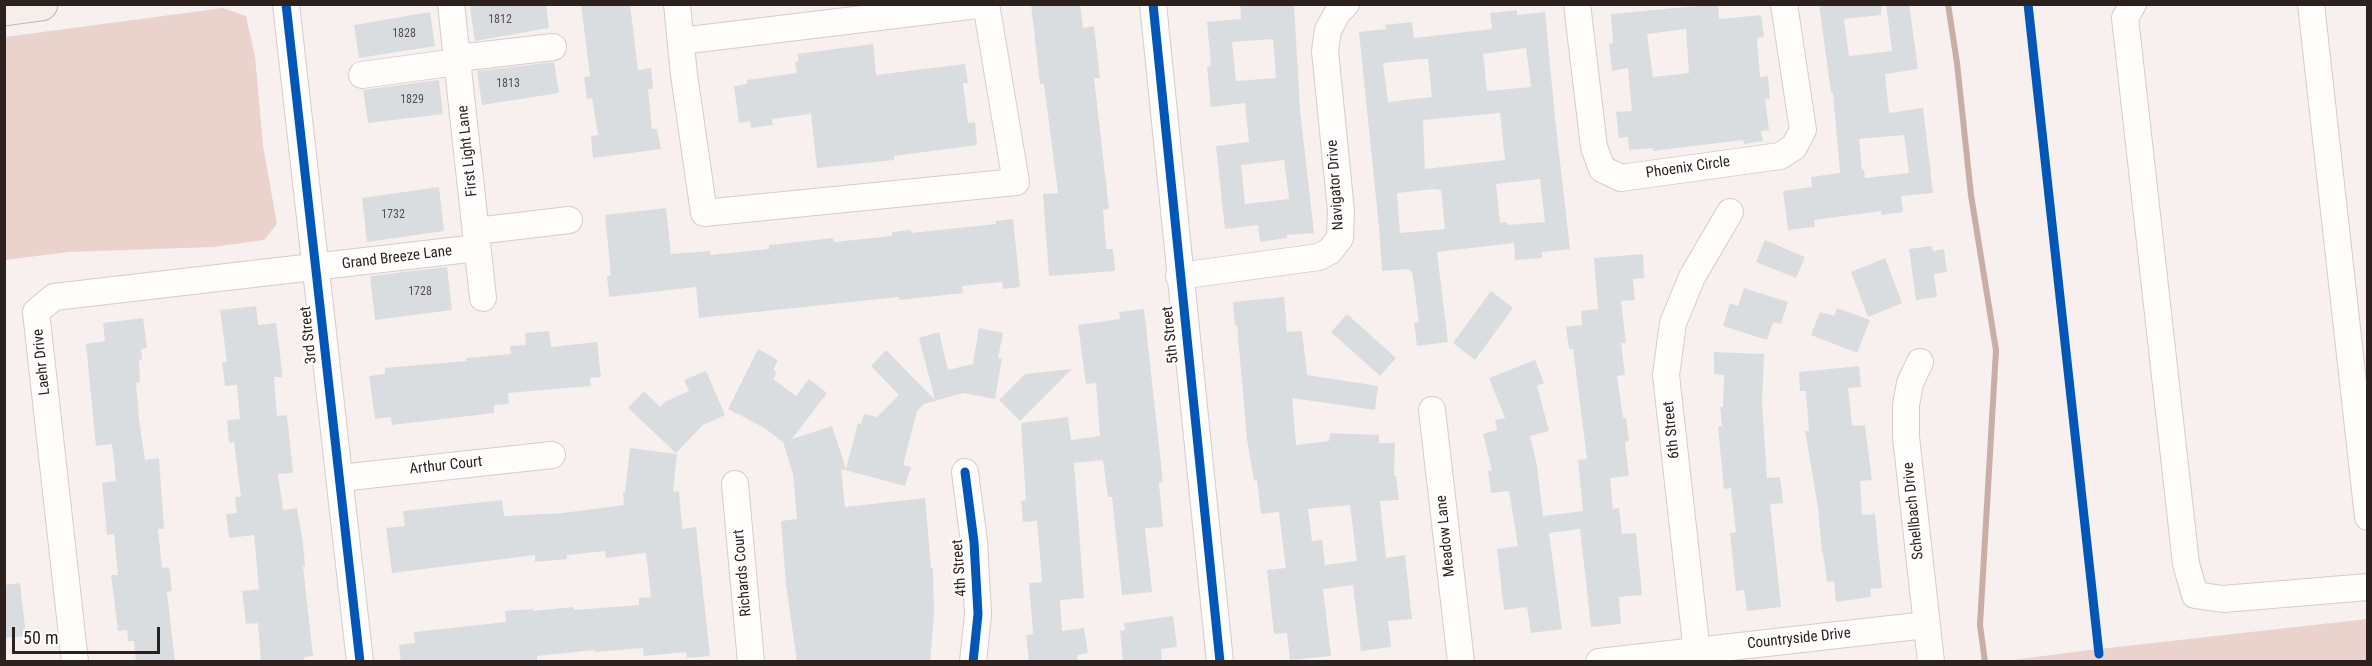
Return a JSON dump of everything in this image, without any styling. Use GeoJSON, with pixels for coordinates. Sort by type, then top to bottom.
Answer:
{"type":"FeatureCollection","features":[{"type":"Feature","properties":{"kind":"main road"},"geometry":{"type":"LineString","coordinates":[[4,9],[41,4]]}},
{"type":"Feature","properties":{"kind":"street","name":"3rd Street"},"geometry":{"type":"LineString","coordinates":[[286,4],[360,662]]}},
{"type":"Feature","properties":{"kind":"street","name":"First Light Lane"},"geometry":{"type":"LineString","coordinates":[[451,4],[483,298]]}},
{"type":"Feature","properties":{"kind":"street"},"geometry":{"type":"LineString","coordinates":[[677,4],[681,41],[704,213],[1016,182],[986,4],[681,41]]}},
{"type":"Feature","properties":{"kind":"street","name":"5th Street"},"geometry":{"type":"LineString","coordinates":[[1153,4],[1220,662]]}},
{"type":"Feature","properties":{"kind":"street","name":"Navigator Drive"},"geometry":{"type":"LineString","coordinates":[[1179,276],[1319,257],[1330,251],[1340,238],[1341,211],[1324,51],[1328,30],[1338,12],[1346,4]]}},
{"type":"Feature","properties":{"kind":"street","name":"Phoenix Circle"},"geometry":{"type":"LineString","coordinates":[[1576,4],[1594,147],[1602,169],[1621,178],[1780,156],[1794,147],[1803,130],[1784,4]]}},
{"type":"Feature","properties":{"kind":"street"},"geometry":{"type":"LineString","coordinates":[[2133,4],[2125,18],[2186,564],[2195,595],[2223,599],[2367,587]]}},
{"type":"Feature","properties":{"kind":"street"},"geometry":{"type":"LineString","coordinates":[[2311,4],[2367,517]]}},
{"type":"Feature","properties":{"kind":"street"},"geometry":{"type":"LineString","coordinates":[[362,75],[449,63],[458,58],[553,47]]}},
{"type":"Feature","properties":{"kind":"street","name":"6th Street"},"geometry":{"type":"LineString","coordinates":[[1697,656],[1666,375],[1673,323],[1692,277],[1730,212]]}},
{"type":"Feature","properties":{"kind":"street","name":"Grand Breeze Lane"},"geometry":{"type":"LineString","coordinates":[[317,268],[569,220]]}},
{"type":"Feature","properties":{"kind":"street","name":"Laehr Drive"},"geometry":{"type":"LineString","coordinates":[[75,662],[36,312],[54,297],[317,268]]}},
{"type":"Feature","properties":{"kind":"street","name":"Schellbach Drive"},"geometry":{"type":"LineString","coordinates":[[1920,362],[1910,383],[1906,405],[1906,437],[1930,662]]}},
{"type":"Feature","properties":{"kind":"street","name":"Meadow Lane"},"geometry":{"type":"LineString","coordinates":[[1432,410],[1461,662]]}},
{"type":"Feature","properties":{"kind":"street","name":"Arthur Court"},"geometry":{"type":"LineString","coordinates":[[340,478],[552,454]]}},
{"type":"Feature","properties":{"kind":"street","name":"4th Street"},"geometry":{"type":"LineString","coordinates":[[965,472],[974,542],[978,614],[974,662]]}},
{"type":"Feature","properties":{"kind":"street","name":"Richards Court"},"geometry":{"type":"LineString","coordinates":[[735,484],[751,662]]}},
{"type":"Feature","properties":{"kind":"street","name":"Countryside Drive"},"geometry":{"type":"LineString","coordinates":[[1599,662],[1697,656],[1926,625]]}},
{"type":"Feature","properties":{"kind":"shaded area"},"geometry":{"type":"Polygon","coordinates":[[[223,8],[246,16],[255,56],[263,146],[277,224],[264,240],[213,247],[69,252],[5,260],[5,37],[223,8]]]}},
{"type":"Feature","properties":{"kind":"shaded area"},"geometry":{"type":"Polygon","coordinates":[[[2367,619],[2367,661],[2006,661],[2081,651],[2367,619]]]}},
{"type":"Feature","properties":{"kind":"building"},"geometry":{"type":"Polygon","coordinates":[[[487,4],[546,4],[549,28],[475,41],[470,7],[487,4]]]}},
{"type":"Feature","properties":{"kind":"building"},"geometry":{"type":"Polygon","coordinates":[[[581,4],[630,4],[638,70],[651,68],[653,89],[648,89],[652,129],[657,129],[661,149],[593,158],[591,136],[598,135],[592,98],[587,99],[584,77],[590,76],[581,4]]]}},
{"type":"Feature","properties":{"kind":"building"},"geometry":{"type":"Polygon","coordinates":[[[1031,4],[1080,4],[1083,28],[1094,26],[1100,78],[1094,78],[1109,209],[1103,210],[1106,249],[1113,249],[1115,271],[1049,276],[1043,194],[1058,193],[1044,84],[1040,84],[1031,4]]]}},
{"type":"Feature","properties":{"kind":"building"},"geometry":{"type":"Polygon","coordinates":[[[1240,4],[1294,4],[1300,110],[1314,233],[1287,235],[1287,238],[1260,242],[1258,225],[1225,229],[1216,146],[1249,142],[1245,103],[1211,107],[1207,67],[1211,66],[1207,22],[1241,19],[1240,4]],[[1273,39],[1232,42],[1236,81],[1276,78],[1273,39]],[[1284,160],[1241,165],[1245,204],[1289,199],[1284,160]]]}},
{"type":"Feature","properties":{"kind":"building"},"geometry":{"type":"Polygon","coordinates":[[[1718,4],[1719,19],[1761,15],[1764,37],[1757,38],[1760,77],[1768,76],[1770,99],[1765,99],[1769,130],[1761,131],[1763,141],[1744,144],[1743,140],[1653,151],[1653,148],[1629,150],[1628,137],[1619,138],[1616,112],[1632,111],[1628,68],[1612,71],[1609,44],[1613,43],[1611,14],[1718,4]],[[1686,29],[1647,34],[1653,77],[1689,73],[1686,29]]]}},
{"type":"Feature","properties":{"kind":"building"},"geometry":{"type":"Polygon","coordinates":[[[1819,4],[1881,4],[1881,15],[1844,19],[1849,56],[1892,51],[1886,4],[1909,4],[1918,69],[1885,74],[1889,113],[1923,108],[1933,193],[1901,196],[1903,212],[1881,215],[1881,211],[1814,220],[1815,227],[1788,230],[1783,191],[1812,187],[1811,177],[1840,173],[1833,93],[1831,93],[1819,4]],[[1904,135],[1859,139],[1865,178],[1909,173],[1904,135]]]}},
{"type":"Feature","properties":{"kind":"building"},"geometry":{"type":"Polygon","coordinates":[[[1517,10],[1517,15],[1545,12],[1570,249],[1542,252],[1542,258],[1515,260],[1514,243],[1437,252],[1448,342],[1417,346],[1414,323],[1419,322],[1412,271],[1409,269],[1382,271],[1359,32],[1386,29],[1385,25],[1412,22],[1414,38],[1492,29],[1490,13],[1517,10]],[[1526,48],[1483,54],[1487,91],[1531,87],[1526,48]],[[1428,59],[1383,63],[1388,102],[1432,97],[1428,59]],[[1500,113],[1423,120],[1425,169],[1505,160],[1500,113]],[[1540,179],[1496,184],[1500,223],[1507,222],[1507,225],[1545,222],[1540,179]],[[1441,190],[1397,193],[1400,233],[1445,229],[1441,190]]]}},
{"type":"Feature","properties":{"kind":"building"},"geometry":{"type":"Polygon","coordinates":[[[430,12],[435,46],[359,58],[354,25],[430,12]]]}},
{"type":"Feature","properties":{"kind":"building"},"geometry":{"type":"Polygon","coordinates":[[[873,44],[876,75],[965,64],[968,83],[963,83],[968,123],[975,122],[977,145],[894,156],[894,160],[817,168],[811,114],[772,119],[773,125],[751,128],[750,121],[739,123],[734,86],[747,84],[747,80],[797,73],[795,62],[799,61],[797,54],[873,44]]]}},
{"type":"Feature","properties":{"kind":"building"},"geometry":{"type":"Polygon","coordinates":[[[554,62],[559,93],[482,105],[477,71],[554,62]]]}},
{"type":"Feature","properties":{"kind":"building"},"geometry":{"type":"Polygon","coordinates":[[[439,80],[443,114],[368,123],[363,90],[439,80]]]}},
{"type":"Feature","properties":{"kind":"building"},"geometry":{"type":"Polygon","coordinates":[[[439,187],[444,231],[367,242],[362,198],[439,187]]]}},
{"type":"Feature","properties":{"kind":"building"},"geometry":{"type":"Polygon","coordinates":[[[666,208],[671,254],[710,251],[710,255],[769,249],[769,245],[833,238],[834,242],[892,236],[892,232],[911,230],[911,233],[996,224],[995,221],[1013,219],[1020,287],[1003,289],[1002,282],[962,286],[963,293],[899,300],[899,297],[699,318],[696,287],[609,297],[607,276],[611,275],[605,215],[666,208]]]}},
{"type":"Feature","properties":{"kind":"building"},"geometry":{"type":"Polygon","coordinates":[[[1765,240],[1805,257],[1796,278],[1756,262],[1765,240]]]}},
{"type":"Feature","properties":{"kind":"building"},"geometry":{"type":"Polygon","coordinates":[[[1932,246],[1933,251],[1944,249],[1947,272],[1934,274],[1937,297],[1916,300],[1909,249],[1932,246]]]}},
{"type":"Feature","properties":{"kind":"building"},"geometry":{"type":"Polygon","coordinates":[[[1643,254],[1644,278],[1633,279],[1635,300],[1621,301],[1626,343],[1621,343],[1625,375],[1617,376],[1629,441],[1625,442],[1629,476],[1610,478],[1613,509],[1619,508],[1622,534],[1636,533],[1642,595],[1619,597],[1621,624],[1591,627],[1580,529],[1549,533],[1562,629],[1531,633],[1527,607],[1504,610],[1497,549],[1518,546],[1509,491],[1491,493],[1488,471],[1492,470],[1483,434],[1497,430],[1495,420],[1505,418],[1489,378],[1535,360],[1544,383],[1537,386],[1549,431],[1530,436],[1537,466],[1543,516],[1583,511],[1578,460],[1587,459],[1573,349],[1569,349],[1566,327],[1582,325],[1581,311],[1598,309],[1594,258],[1643,254]]]}},
{"type":"Feature","properties":{"kind":"building"},"geometry":{"type":"Polygon","coordinates":[[[1885,258],[1902,303],[1868,317],[1851,272],[1885,258]]]}},
{"type":"Feature","properties":{"kind":"building"},"geometry":{"type":"Polygon","coordinates":[[[447,267],[452,310],[375,320],[370,276],[447,267]]]}},
{"type":"Feature","properties":{"kind":"building"},"geometry":{"type":"Polygon","coordinates":[[[1744,288],[1788,302],[1781,324],[1773,322],[1767,340],[1723,326],[1730,303],[1738,306],[1744,288]]]}},
{"type":"Feature","properties":{"kind":"building"},"geometry":{"type":"Polygon","coordinates":[[[1491,291],[1513,308],[1475,360],[1453,343],[1491,291]]]}},
{"type":"Feature","properties":{"kind":"building"},"geometry":{"type":"Polygon","coordinates":[[[1284,297],[1287,332],[1302,331],[1307,375],[1378,386],[1375,410],[1292,398],[1296,445],[1329,441],[1330,433],[1379,435],[1379,443],[1395,443],[1394,476],[1396,476],[1399,500],[1380,501],[1386,558],[1405,555],[1412,619],[1388,621],[1391,647],[1361,651],[1353,585],[1323,589],[1331,656],[1290,660],[1287,633],[1274,634],[1267,570],[1286,568],[1279,512],[1261,514],[1257,480],[1254,481],[1247,439],[1233,302],[1284,297]],[[1350,505],[1308,509],[1312,541],[1322,540],[1325,565],[1357,561],[1350,505]]]}},
{"type":"Feature","properties":{"kind":"building"},"geometry":{"type":"Polygon","coordinates":[[[256,306],[258,325],[276,323],[282,377],[274,377],[277,416],[287,415],[293,473],[278,474],[283,510],[297,508],[303,543],[305,566],[303,566],[313,656],[304,657],[304,662],[261,662],[258,623],[246,624],[242,591],[259,589],[254,535],[229,538],[226,514],[237,513],[235,497],[241,497],[234,442],[229,443],[227,420],[240,419],[237,385],[225,386],[222,362],[227,362],[220,310],[256,306]]]}},
{"type":"Feature","properties":{"kind":"building"},"geometry":{"type":"Polygon","coordinates":[[[1837,308],[1870,320],[1857,353],[1811,335],[1820,312],[1834,316],[1837,308]]]}},
{"type":"Feature","properties":{"kind":"building"},"geometry":{"type":"Polygon","coordinates":[[[1144,309],[1163,482],[1159,483],[1163,527],[1145,528],[1152,592],[1122,595],[1112,497],[1108,497],[1103,460],[1074,463],[1084,598],[1060,600],[1062,631],[1084,628],[1088,653],[1077,655],[1078,662],[1029,662],[1026,635],[1033,634],[1029,583],[1042,582],[1037,521],[1023,522],[1021,501],[1026,500],[1021,423],[1068,417],[1071,440],[1100,436],[1096,383],[1086,384],[1078,325],[1120,319],[1119,312],[1144,309]]]}},
{"type":"Feature","properties":{"kind":"building"},"geometry":{"type":"Polygon","coordinates":[[[1347,314],[1396,358],[1380,376],[1331,332],[1347,314]]]}},
{"type":"Feature","properties":{"kind":"building"},"geometry":{"type":"Polygon","coordinates":[[[143,318],[147,348],[141,349],[140,382],[136,383],[139,419],[145,460],[159,458],[164,529],[158,529],[162,568],[169,567],[172,591],[167,592],[175,662],[136,662],[134,641],[128,641],[127,630],[118,631],[111,575],[118,575],[114,534],[107,535],[102,483],[116,481],[112,444],[96,446],[86,344],[105,341],[103,323],[143,318]]]}},
{"type":"Feature","properties":{"kind":"building"},"geometry":{"type":"Polygon","coordinates":[[[979,328],[1003,333],[998,358],[1002,359],[995,399],[963,393],[924,404],[917,411],[903,465],[911,467],[905,486],[841,469],[845,507],[925,498],[931,568],[933,568],[934,615],[930,662],[797,662],[786,585],[781,521],[797,519],[793,474],[783,442],[763,427],[728,409],[758,349],[778,360],[773,370],[777,372],[773,379],[796,396],[809,379],[827,393],[792,439],[832,426],[846,469],[858,423],[861,424],[864,414],[877,417],[899,395],[871,366],[886,350],[935,400],[919,338],[939,332],[948,370],[973,364],[979,328]]]}},
{"type":"Feature","properties":{"kind":"building"},"geometry":{"type":"Polygon","coordinates":[[[549,331],[551,347],[597,342],[601,377],[590,378],[591,386],[508,393],[509,404],[494,405],[494,413],[392,425],[391,417],[375,419],[369,376],[385,374],[385,368],[467,361],[466,358],[511,354],[510,346],[526,345],[525,333],[549,331]]]}},
{"type":"Feature","properties":{"kind":"building"},"geometry":{"type":"Polygon","coordinates":[[[1714,352],[1764,354],[1762,403],[1767,478],[1780,477],[1783,503],[1770,504],[1781,607],[1747,611],[1744,590],[1736,591],[1730,533],[1736,532],[1731,488],[1724,489],[1718,427],[1722,426],[1720,407],[1723,407],[1724,375],[1714,374],[1714,352]]]}},
{"type":"Feature","properties":{"kind":"building"},"geometry":{"type":"Polygon","coordinates":[[[1859,366],[1861,387],[1848,388],[1852,426],[1865,425],[1872,480],[1860,481],[1862,515],[1875,514],[1882,588],[1870,589],[1871,597],[1836,602],[1834,581],[1827,582],[1822,553],[1818,507],[1805,431],[1809,431],[1806,391],[1800,391],[1799,372],[1859,366]]]}},
{"type":"Feature","properties":{"kind":"building"},"geometry":{"type":"Polygon","coordinates":[[[1072,369],[1020,421],[999,400],[1025,374],[1072,369]]]}},
{"type":"Feature","properties":{"kind":"building"},"geometry":{"type":"Polygon","coordinates":[[[706,371],[725,415],[703,425],[676,453],[628,408],[644,391],[660,407],[665,402],[689,391],[684,380],[706,371]]]}},
{"type":"Feature","properties":{"kind":"building"},"geometry":{"type":"Polygon","coordinates":[[[630,448],[677,454],[673,492],[679,491],[682,529],[696,527],[710,656],[687,658],[686,652],[644,656],[643,648],[537,656],[537,660],[524,662],[401,662],[399,645],[415,643],[414,632],[506,622],[505,611],[573,607],[574,610],[639,605],[639,598],[651,597],[646,553],[606,558],[605,551],[567,555],[567,559],[535,562],[535,555],[392,573],[386,528],[405,526],[403,511],[502,500],[504,516],[563,513],[624,505],[623,492],[625,492],[630,448]]]}},
{"type":"Feature","properties":{"kind":"building"},"geometry":{"type":"Polygon","coordinates":[[[20,583],[26,636],[4,638],[4,585],[20,583]]]}},
{"type":"Feature","properties":{"kind":"building"},"geometry":{"type":"Polygon","coordinates":[[[1173,616],[1177,647],[1161,649],[1162,662],[1123,662],[1120,631],[1125,630],[1124,623],[1173,616]]]}},
{"type":"Feature","properties":{"kind":"waterway"},"geometry":{"type":"LineString","coordinates":[[1948,4],[1957,63],[1971,195],[1996,350],[1980,625],[1985,662]]}},
{"type":"Feature","properties":{"kind":"cycle path"},"geometry":{"type":"LineString","coordinates":[[286,4],[360,662]]}},
{"type":"Feature","properties":{"kind":"cycle path"},"geometry":{"type":"LineString","coordinates":[[1153,4],[1220,662]]}},
{"type":"Feature","properties":{"kind":"cycle path"},"geometry":{"type":"LineString","coordinates":[[2028,4],[2099,654]]}},
{"type":"Feature","properties":{"kind":"cycle path"},"geometry":{"type":"LineString","coordinates":[[965,472],[974,542],[978,614],[973,662]]}}]}
